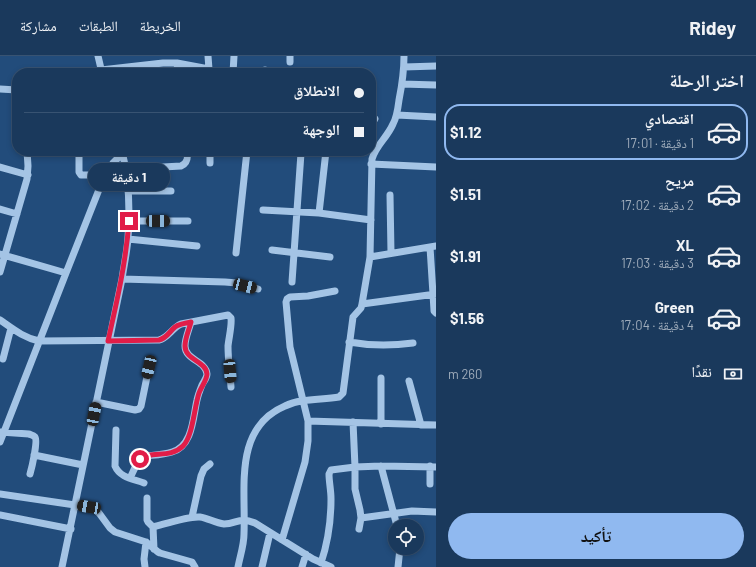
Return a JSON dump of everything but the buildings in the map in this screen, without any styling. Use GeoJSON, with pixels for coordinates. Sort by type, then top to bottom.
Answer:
{"type":"FeatureCollection","features":[{"type":"Feature","properties":{"kind":"street"},"geometry":{"type":"LineString","coordinates":[[98,56],[101,68]]}},
{"type":"Feature","properties":{"kind":"street"},"geometry":{"type":"LineString","coordinates":[[208,56],[210,68]]}},
{"type":"Feature","properties":{"kind":"street"},"geometry":{"type":"LineString","coordinates":[[233,68],[234,56]]}},
{"type":"Feature","properties":{"kind":"street"},"geometry":{"type":"LineString","coordinates":[[376,144],[390,131],[397,115],[402,84],[404,56]]}},
{"type":"Feature","properties":{"kind":"street"},"geometry":{"type":"LineString","coordinates":[[125,68],[163,63],[177,63],[198,68]]}},
{"type":"Feature","properties":{"kind":"street"},"geometry":{"type":"LineString","coordinates":[[177,63],[178,68]]}},
{"type":"Feature","properties":{"kind":"street"},"geometry":{"type":"LineString","coordinates":[[404,67],[436,66]]}},
{"type":"Feature","properties":{"kind":"street"},"geometry":{"type":"LineString","coordinates":[[402,84],[436,85]]}},
{"type":"Feature","properties":{"kind":"street"},"geometry":{"type":"LineString","coordinates":[[0,89],[12,90]]}},
{"type":"Feature","properties":{"kind":"street"},"geometry":{"type":"LineString","coordinates":[[397,115],[436,117]]}},
{"type":"Feature","properties":{"kind":"street"},"geometry":{"type":"LineString","coordinates":[[0,272],[3,254],[18,214],[28,175],[27,156]]}},
{"type":"Feature","properties":{"kind":"street"},"geometry":{"type":"LineString","coordinates":[[79,156],[80,173],[83,175],[106,175]]}},
{"type":"Feature","properties":{"kind":"street"},"geometry":{"type":"LineString","coordinates":[[0,442],[2,432],[106,175],[113,163],[120,156]]}},
{"type":"Feature","properties":{"kind":"street"},"geometry":{"type":"LineString","coordinates":[[62,567],[122,279],[128,239],[128,191],[123,156]]}},
{"type":"Feature","properties":{"kind":"street"},"geometry":{"type":"LineString","coordinates":[[126,174],[145,168],[182,166],[187,160],[188,156]]}},
{"type":"Feature","properties":{"kind":"street"},"geometry":{"type":"LineString","coordinates":[[210,156],[210,162]]}},
{"type":"Feature","properties":{"kind":"street"},"geometry":{"type":"LineString","coordinates":[[236,253],[246,156]]}},
{"type":"Feature","properties":{"kind":"street"},"geometry":{"type":"LineString","coordinates":[[292,282],[301,156]]}},
{"type":"Feature","properties":{"kind":"street"},"geometry":{"type":"LineString","coordinates":[[319,213],[325,156]]}},
{"type":"Feature","properties":{"kind":"street"},"geometry":{"type":"LineString","coordinates":[[238,567],[243,548],[244,536],[246,462],[253,433],[266,416],[286,405],[342,395],[353,317],[361,308],[370,257],[371,164],[373,156]]}},
{"type":"Feature","properties":{"kind":"street"},"geometry":{"type":"LineString","coordinates":[[371,164],[436,167]]}},
{"type":"Feature","properties":{"kind":"street"},"geometry":{"type":"LineString","coordinates":[[0,167],[28,175]]}},
{"type":"Feature","properties":{"kind":"street"},"geometry":{"type":"LineString","coordinates":[[128,191],[171,191]]}},
{"type":"Feature","properties":{"kind":"street"},"geometry":{"type":"LineString","coordinates":[[390,195],[391,254]]}},
{"type":"Feature","properties":{"kind":"street"},"geometry":{"type":"LineString","coordinates":[[0,209],[18,214]]}},
{"type":"Feature","properties":{"kind":"street"},"geometry":{"type":"LineString","coordinates":[[263,210],[319,213],[371,220]]}},
{"type":"Feature","properties":{"kind":"street"},"geometry":{"type":"LineString","coordinates":[[129,221],[188,221]]}},
{"type":"Feature","properties":{"kind":"street"},"geometry":{"type":"LineString","coordinates":[[128,239],[197,246]]}},
{"type":"Feature","properties":{"kind":"street"},"geometry":{"type":"LineString","coordinates":[[370,257],[433,247],[435,294],[434,312],[436,313]]}},
{"type":"Feature","properties":{"kind":"street"},"geometry":{"type":"LineString","coordinates":[[272,250],[330,257]]}},
{"type":"Feature","properties":{"kind":"street"},"geometry":{"type":"LineString","coordinates":[[3,254],[66,273]]}},
{"type":"Feature","properties":{"kind":"street"},"geometry":{"type":"LineString","coordinates":[[122,279],[225,282],[237,283],[258,289]]}},
{"type":"Feature","properties":{"kind":"street"},"geometry":{"type":"LineString","coordinates":[[282,540],[305,462],[308,441],[308,421],[290,348],[286,302],[290,297],[308,296],[335,290]]}},
{"type":"Feature","properties":{"kind":"street"},"geometry":{"type":"LineString","coordinates":[[362,304],[435,294]]}},
{"type":"Feature","properties":{"kind":"street"},"geometry":{"type":"LineString","coordinates":[[0,320],[30,340],[159,340],[165,338],[177,326],[228,315],[232,320],[228,355],[231,387]]}},
{"type":"Feature","properties":{"kind":"street"},"geometry":{"type":"LineString","coordinates":[[130,478],[142,457],[174,452],[179,450],[187,442],[199,393],[207,375],[204,367],[189,356],[185,349],[185,343],[191,322]]}},
{"type":"Feature","properties":{"kind":"street"},"geometry":{"type":"LineString","coordinates":[[3,359],[12,328]]}},
{"type":"Feature","properties":{"kind":"street"},"geometry":{"type":"LineString","coordinates":[[349,342],[381,346],[413,343]]}},
{"type":"Feature","properties":{"kind":"street"},"geometry":{"type":"LineString","coordinates":[[96,402],[135,410],[139,409],[141,406],[149,367]]}},
{"type":"Feature","properties":{"kind":"street"},"geometry":{"type":"LineString","coordinates":[[381,378],[381,424]]}},
{"type":"Feature","properties":{"kind":"street"},"geometry":{"type":"LineString","coordinates":[[409,381],[421,425]]}},
{"type":"Feature","properties":{"kind":"street"},"geometry":{"type":"LineString","coordinates":[[308,421],[436,425]]}},
{"type":"Feature","properties":{"kind":"street"},"geometry":{"type":"LineString","coordinates":[[352,422],[355,488],[361,518],[359,529]]}},
{"type":"Feature","properties":{"kind":"street"},"geometry":{"type":"LineString","coordinates":[[116,430],[116,470],[121,474],[144,483]]}},
{"type":"Feature","properties":{"kind":"street"},"geometry":{"type":"LineString","coordinates":[[2,432],[28,434],[35,437],[36,441],[30,474]]}},
{"type":"Feature","properties":{"kind":"street"},"geometry":{"type":"LineString","coordinates":[[34,455],[83,465]]}},
{"type":"Feature","properties":{"kind":"street"},"geometry":{"type":"LineString","coordinates":[[192,518],[202,472],[210,464]]}},
{"type":"Feature","properties":{"kind":"street"},"geometry":{"type":"LineString","coordinates":[[381,466],[395,519]]}},
{"type":"Feature","properties":{"kind":"street"},"geometry":{"type":"LineString","coordinates":[[321,563],[328,536],[330,520],[331,493],[329,474],[331,470],[355,467],[433,466],[430,484]]}},
{"type":"Feature","properties":{"kind":"street"},"geometry":{"type":"LineString","coordinates":[[0,494],[89,507],[96,510],[115,532],[146,542],[160,553],[192,562],[195,567]]}},
{"type":"Feature","properties":{"kind":"street"},"geometry":{"type":"LineString","coordinates":[[147,498],[147,520],[153,527],[154,549]]}},
{"type":"Feature","properties":{"kind":"street"},"geometry":{"type":"LineString","coordinates":[[361,518],[412,511],[436,512]]}},
{"type":"Feature","properties":{"kind":"street"},"geometry":{"type":"LineString","coordinates":[[0,515],[70,529]]}},
{"type":"Feature","properties":{"kind":"street"},"geometry":{"type":"LineString","coordinates":[[153,527],[203,517],[222,524],[244,520],[255,523],[321,563],[331,567]]}},
{"type":"Feature","properties":{"kind":"street"},"geometry":{"type":"LineString","coordinates":[[262,567],[270,533]]}},
{"type":"Feature","properties":{"kind":"street"},"geometry":{"type":"LineString","coordinates":[[143,567],[146,542]]}},
{"type":"Feature","properties":{"kind":"street"},"geometry":{"type":"LineString","coordinates":[[302,567],[306,554]]}},
{"type":"Feature","properties":{"kind":"street"},"geometry":{"type":"LineString","coordinates":[[398,567],[399,555]]}},
{"type":"Feature","properties":{"kind":"route"},"geometry":{"type":"LineString","coordinates":[[129,221],[122,279],[108,341],[162,340],[177,326],[191,322],[185,343],[186,353],[204,367],[207,375],[199,393],[187,442],[179,450],[174,452],[144,456],[140,459]]}}]}
